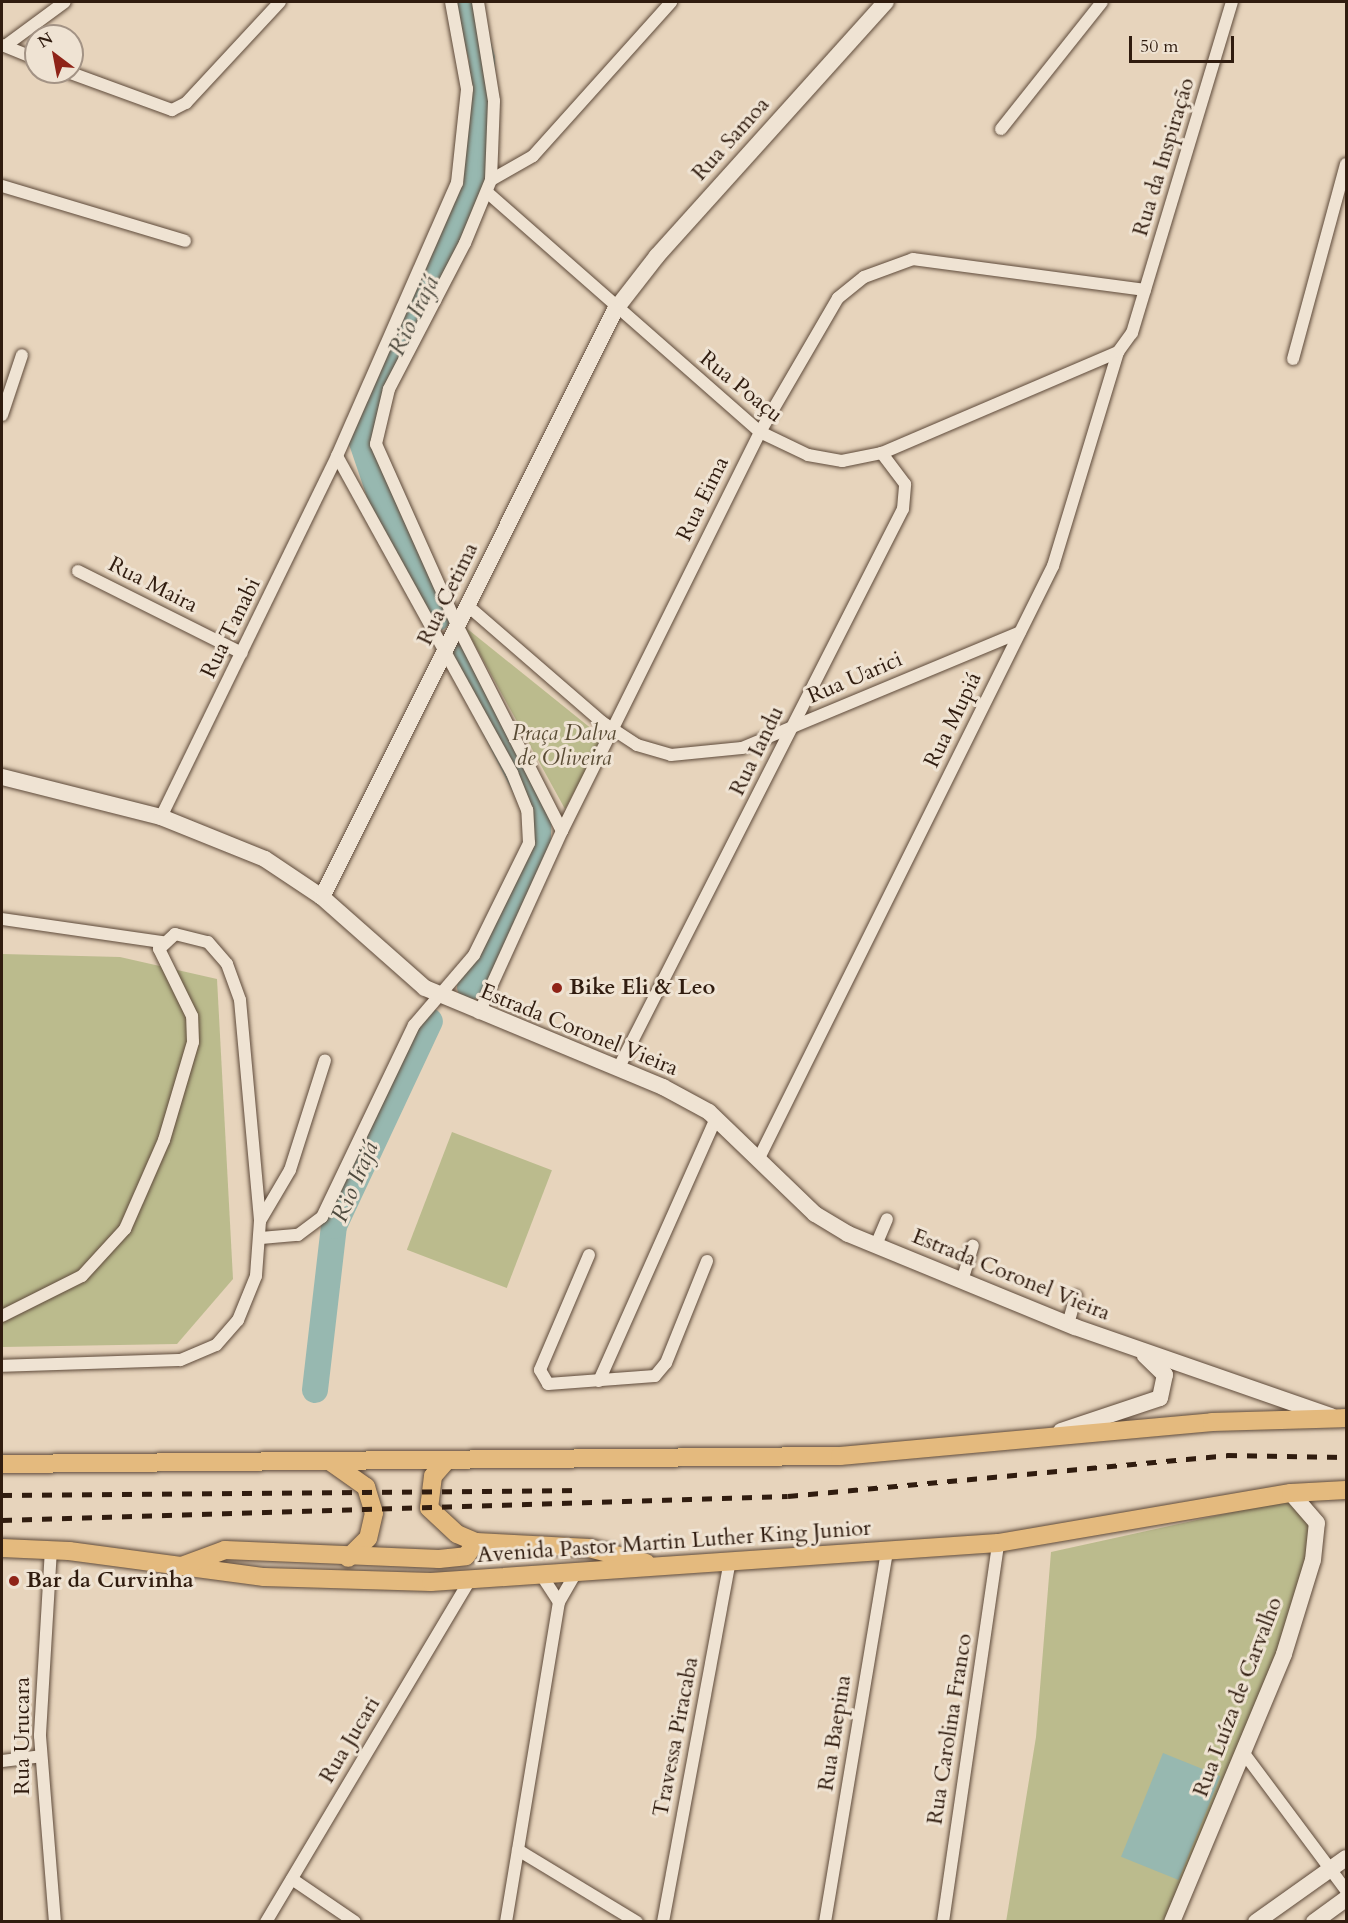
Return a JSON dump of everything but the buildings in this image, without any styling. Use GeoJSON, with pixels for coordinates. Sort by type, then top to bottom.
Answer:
{"type":"FeatureCollection","features":[{"type":"Feature","properties":{"kind":"main road"},"geometry":{"type":"LineString","coordinates":[[2,1464],[332,1463],[840,1456],[1212,1422],[1342,1418]]}},
{"type":"Feature","properties":{"kind":"main road"},"geometry":{"type":"LineString","coordinates":[[447,1460],[433,1476],[429,1508],[442,1526],[476,1542],[589,1548],[659,1566]]}},
{"type":"Feature","properties":{"kind":"main road"},"geometry":{"type":"LineString","coordinates":[[332,1463],[366,1487],[375,1513],[368,1538],[348,1558]]}},
{"type":"Feature","properties":{"kind":"main road"},"geometry":{"type":"LineString","coordinates":[[1291,1493],[1347,1482]]}},
{"type":"Feature","properties":{"kind":"main road","name":"Avenida Pastor Martin Luther King Junior"},"geometry":{"type":"LineString","coordinates":[[2,1548],[51,1549],[179,1567],[371,1583],[470,1580],[998,1543],[1291,1493],[1347,1490]]}},
{"type":"Feature","properties":{"kind":"main road"},"geometry":{"type":"LineString","coordinates":[[179,1567],[225,1550],[348,1558],[439,1559],[466,1556],[476,1542]]}},
{"type":"Feature","properties":{"kind":"street"},"geometry":{"type":"LineString","coordinates":[[3,46],[65,2]]}},
{"type":"Feature","properties":{"kind":"street"},"geometry":{"type":"LineString","coordinates":[[84,78],[161,109],[186,103],[280,2]]}},
{"type":"Feature","properties":{"kind":"street","name":"Rua Tanabi"},"geometry":{"type":"LineString","coordinates":[[161,817],[338,456],[456,183],[467,89],[451,2]]}},
{"type":"Feature","properties":{"kind":"street"},"geometry":{"type":"LineString","coordinates":[[478,2],[492,80],[491,180],[488,193],[377,425],[380,462],[458,627],[562,831]]}},
{"type":"Feature","properties":{"kind":"street"},"geometry":{"type":"LineString","coordinates":[[491,180],[533,156],[671,2]]}},
{"type":"Feature","properties":{"kind":"street","name":"Rua Samoa"},"geometry":{"type":"LineString","coordinates":[[615,310],[657,256],[886,2]]}},
{"type":"Feature","properties":{"kind":"street"},"geometry":{"type":"LineString","coordinates":[[1001,129],[1102,2]]}},
{"type":"Feature","properties":{"kind":"street","name":"Rua da Inspiração"},"geometry":{"type":"LineString","coordinates":[[1145,290],[1232,2]]}},
{"type":"Feature","properties":{"kind":"street"},"geometry":{"type":"LineString","coordinates":[[3,46],[24,54]]}},
{"type":"Feature","properties":{"kind":"street"},"geometry":{"type":"LineString","coordinates":[[1293,359],[1347,164]]}},
{"type":"Feature","properties":{"kind":"street"},"geometry":{"type":"LineString","coordinates":[[2,186],[185,241]]}},
{"type":"Feature","properties":{"kind":"street","name":"Rua Poaçu"},"geometry":{"type":"LineString","coordinates":[[488,193],[615,310],[760,432],[826,459],[882,453],[1118,352]]}},
{"type":"Feature","properties":{"kind":"street","name":"Rua Eima"},"geometry":{"type":"LineString","coordinates":[[479,1013],[562,831],[760,432],[838,298],[897,263],[955,261],[1145,290]]}},
{"type":"Feature","properties":{"kind":"street","name":"Rua Mupiá"},"geometry":{"type":"LineString","coordinates":[[760,1156],[1053,566],[1118,352],[1132,333],[1145,290]]}},
{"type":"Feature","properties":{"kind":"street","name":"Rua Cetima"},"geometry":{"type":"LineString","coordinates":[[322,897],[615,310]]}},
{"type":"Feature","properties":{"kind":"street"},"geometry":{"type":"LineString","coordinates":[[2,415],[22,356]]}},
{"type":"Feature","properties":{"kind":"street","name":"Rua Iandu"},"geometry":{"type":"LineString","coordinates":[[618,1069],[907,500],[902,477],[882,453]]}},
{"type":"Feature","properties":{"kind":"street"},"geometry":{"type":"LineString","coordinates":[[261,1238],[298,1235],[322,1217],[404,1044],[482,941],[523,862],[530,827],[522,793],[338,456]]}},
{"type":"Feature","properties":{"kind":"street","name":"Rua Maira"},"geometry":{"type":"LineString","coordinates":[[78,570],[242,653]]}},
{"type":"Feature","properties":{"kind":"street","name":"Rua Uarici"},"geometry":{"type":"LineString","coordinates":[[468,606],[613,730],[653,751],[693,756],[742,748],[1020,633]]}},
{"type":"Feature","properties":{"kind":"street","name":"Estrada Coronel Vieira"},"geometry":{"type":"LineString","coordinates":[[2,777],[161,817],[234,843],[322,897],[402,973],[440,996],[678,1094],[716,1118],[760,1156],[815,1214],[876,1245],[1068,1324],[1342,1418]]}},
{"type":"Feature","properties":{"kind":"street"},"geometry":{"type":"LineString","coordinates":[[2,919],[162,942],[184,933],[208,942],[237,987],[261,1221],[256,1276],[238,1320],[216,1345],[198,1355],[164,1362],[2,1366]]}},
{"type":"Feature","properties":{"kind":"street"},"geometry":{"type":"LineString","coordinates":[[2,1316],[92,1268],[125,1229],[146,1187],[173,1112],[194,1027],[163,964],[162,942]]}},
{"type":"Feature","properties":{"kind":"street"},"geometry":{"type":"LineString","coordinates":[[261,1221],[290,1170],[325,1060]]}},
{"type":"Feature","properties":{"kind":"street"},"geometry":{"type":"LineString","coordinates":[[599,1381],[716,1118]]}},
{"type":"Feature","properties":{"kind":"street"},"geometry":{"type":"LineString","coordinates":[[876,1245],[887,1219]]}},
{"type":"Feature","properties":{"kind":"street"},"geometry":{"type":"LineString","coordinates":[[962,1281],[973,1246]]}},
{"type":"Feature","properties":{"kind":"street"},"geometry":{"type":"LineString","coordinates":[[589,1255],[540,1376],[548,1384],[648,1378],[661,1370],[706,1261]]}},
{"type":"Feature","properties":{"kind":"street"},"geometry":{"type":"LineString","coordinates":[[1068,1324],[1076,1296]]}},
{"type":"Feature","properties":{"kind":"street","name":"Estrada Coronel Vieira"},"geometry":{"type":"LineString","coordinates":[[1037,1439],[1160,1398],[1165,1376],[1131,1347]]}},
{"type":"Feature","properties":{"kind":"street","name":"Rua Luíza de Carvalho"},"geometry":{"type":"LineString","coordinates":[[1172,1922],[1284,1654],[1313,1560],[1317,1523],[1291,1493]]}},
{"type":"Feature","properties":{"kind":"street","name":"Rua Carolina Franco"},"geometry":{"type":"LineString","coordinates":[[943,1922],[998,1543]]}},
{"type":"Feature","properties":{"kind":"street","name":"Rua Urucara"},"geometry":{"type":"LineString","coordinates":[[51,1549],[41,1756],[55,1922]]}},
{"type":"Feature","properties":{"kind":"street","name":"Rua Baepina"},"geometry":{"type":"LineString","coordinates":[[825,1922],[887,1552]]}},
{"type":"Feature","properties":{"kind":"street","name":"Travessa Piracaba"},"geometry":{"type":"LineString","coordinates":[[663,1922],[730,1561]]}},
{"type":"Feature","properties":{"kind":"street"},"geometry":{"type":"LineString","coordinates":[[506,1922],[559,1602],[576,1573]]}},
{"type":"Feature","properties":{"kind":"street"},"geometry":{"type":"LineString","coordinates":[[542,1576],[559,1602]]}},
{"type":"Feature","properties":{"kind":"street","name":"Rua Jucari"},"geometry":{"type":"LineString","coordinates":[[266,1922],[470,1580]]}},
{"type":"Feature","properties":{"kind":"street"},"geometry":{"type":"LineString","coordinates":[[1244,1752],[1347,1890]]}},
{"type":"Feature","properties":{"kind":"street"},"geometry":{"type":"LineString","coordinates":[[2,1761],[41,1756]]}},
{"type":"Feature","properties":{"kind":"street"},"geometry":{"type":"LineString","coordinates":[[518,1850],[637,1922]]}},
{"type":"Feature","properties":{"kind":"street"},"geometry":{"type":"LineString","coordinates":[[1256,1922],[1347,1858]]}},
{"type":"Feature","properties":{"kind":"street"},"geometry":{"type":"LineString","coordinates":[[292,1879],[355,1922]]}},
{"type":"Feature","properties":{"kind":"street"},"geometry":{"type":"LineString","coordinates":[[1314,1922],[1347,1899]]}},
{"type":"Feature","properties":{"kind":"green space","name":"Praça Dalva de Oliveira"},"geometry":{"type":"Polygon","coordinates":[[[465,627],[603,738],[565,809],[465,627]]]}},
{"type":"Feature","properties":{"kind":"green space"},"geometry":{"type":"Polygon","coordinates":[[[2,954],[120,957],[217,979],[233,1279],[177,1344],[2,1347],[2,954]]]}},
{"type":"Feature","properties":{"kind":"green space"},"geometry":{"type":"Polygon","coordinates":[[[452,1132],[552,1170],[507,1288],[407,1250],[452,1132]]]}},
{"type":"Feature","properties":{"kind":"green space"},"geometry":{"type":"Polygon","coordinates":[[[1283,1501],[1304,1504],[1316,1556],[1169,1921],[1006,1922],[1036,1737],[1051,1552],[1283,1501]]]}},
{"type":"Feature","properties":{"kind":"water"},"geometry":{"type":"Polygon","coordinates":[[[1163,1753],[1220,1776],[1179,1880],[1121,1857],[1163,1753]]]}},
{"type":"Feature","properties":{"kind":"waterway","name":"Rio Irajá"},"geometry":{"type":"LineString","coordinates":[[437,618],[387,516],[361,439],[366,412],[472,187],[483,121],[482,59],[467,2]]}},
{"type":"Feature","properties":{"kind":"waterway","name":"Rio Irajá"},"geometry":{"type":"LineString","coordinates":[[454,648],[539,815],[537,855],[470,987]]}},
{"type":"Feature","properties":{"kind":"waterway","name":"Rio Irajá"},"geometry":{"type":"LineString","coordinates":[[315,1390],[334,1226],[430,1021]]}},
{"type":"Feature","properties":{"kind":"railway"},"geometry":{"type":"LineString","coordinates":[[2,1520],[788,1496],[1227,1455],[1346,1457]]}},
{"type":"Feature","properties":{"kind":"railway"},"geometry":{"type":"LineString","coordinates":[[2,1495],[581,1490]]}},
{"type":"Feature","properties":{"kind":"place","name":"Bike Eli & Leo"},"geometry":{"type":"Point","coordinates":[557,988]}},
{"type":"Feature","properties":{"kind":"place","name":"Bar da Curvinha"},"geometry":{"type":"Point","coordinates":[14,1581]}}]}
